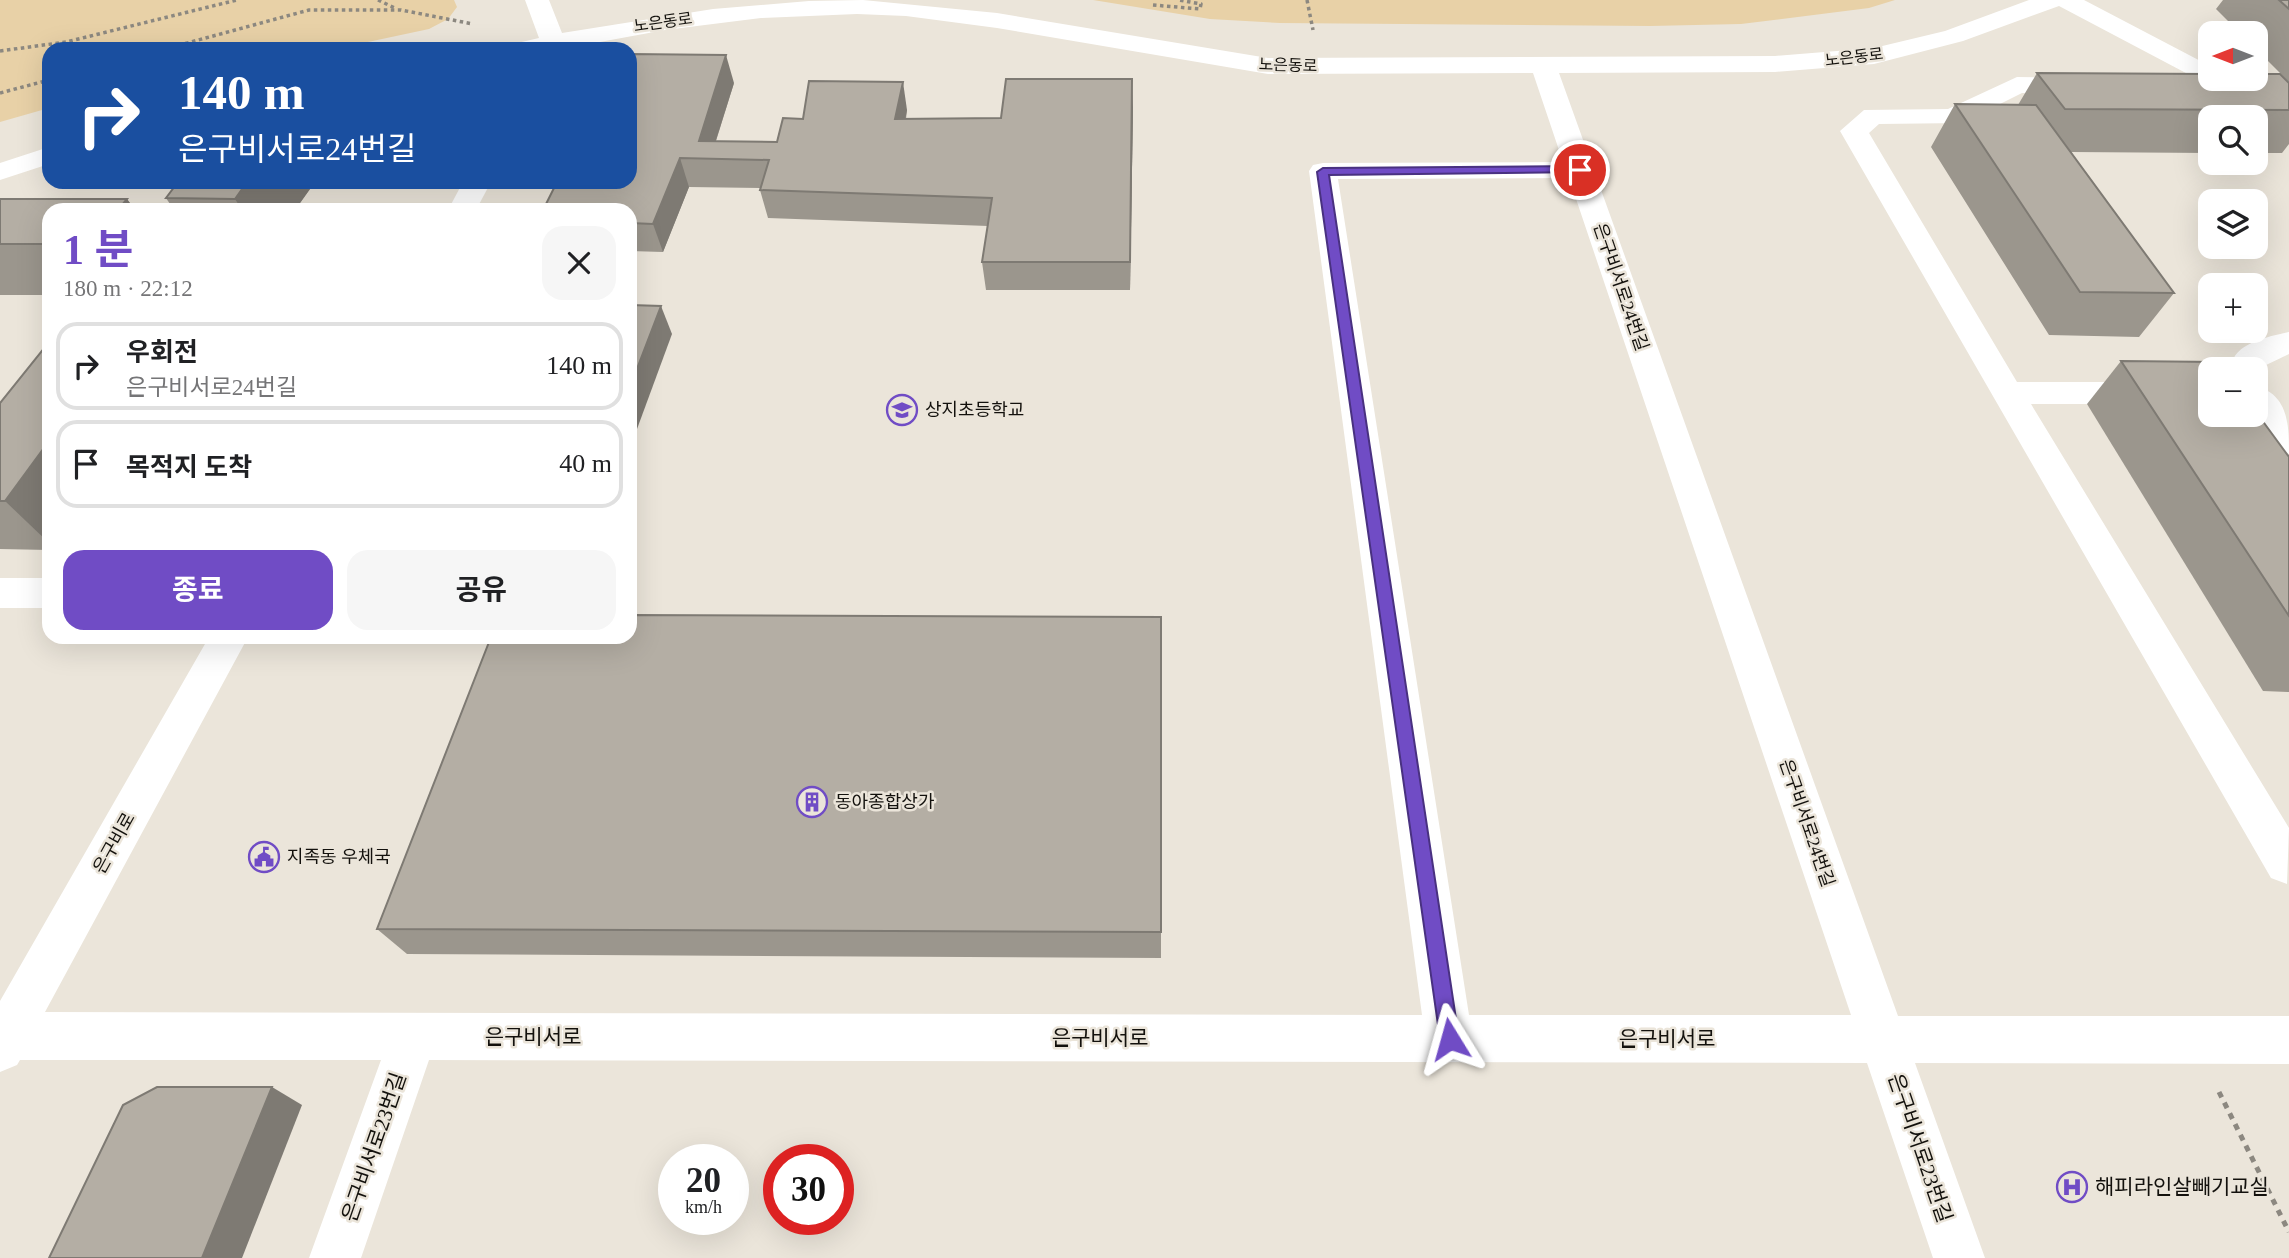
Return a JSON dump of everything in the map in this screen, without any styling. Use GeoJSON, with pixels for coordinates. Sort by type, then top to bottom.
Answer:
{"type":"FeatureCollection","features":[{"type":"Feature","properties":{"kind":"street"},"geometry":{"type":"LineString","coordinates":[[537,0],[550,42]]}},
{"type":"Feature","properties":{"kind":"street","name":"노은동로"},"geometry":{"type":"LineString","coordinates":[[567,42],[643,23],[767,9],[838,6],[908,9],[1024,26],[1193,58],[1268,66],[1775,64],[1874,57],[1954,37],[2052,0]]}},
{"type":"Feature","properties":{"kind":"street"},"geometry":{"type":"LineString","coordinates":[[2066,0],[2198,70]]}},
{"type":"Feature","properties":{"kind":"street","name":"은구비서로24번길"},"geometry":{"type":"LineString","coordinates":[[1544,67],[1882,1039]]}},
{"type":"Feature","properties":{"kind":"street"},"geometry":{"type":"LineString","coordinates":[[2111,86],[2017,85],[1953,117],[1873,117],[1854,131],[2287,864]]}},
{"type":"Feature","properties":{"kind":"street"},"geometry":{"type":"LineString","coordinates":[[2164,86],[2198,87]]}},
{"type":"Feature","properties":{"kind":"street"},"geometry":{"type":"LineString","coordinates":[[0,172],[42,157]]}},
{"type":"Feature","properties":{"kind":"street"},"geometry":{"type":"LineString","coordinates":[[1450,1039],[1323,172],[1580,170]]}},
{"type":"Feature","properties":{"kind":"street"},"geometry":{"type":"LineString","coordinates":[[2254,357],[2274,346],[2289,343]]}},
{"type":"Feature","properties":{"kind":"street"},"geometry":{"type":"LineString","coordinates":[[2007,393],[2198,393]]}},
{"type":"Feature","properties":{"kind":"street"},"geometry":{"type":"LineString","coordinates":[[2268,413],[2289,442]]}},
{"type":"Feature","properties":{"kind":"street"},"geometry":{"type":"LineString","coordinates":[[0,593],[42,593]]}},
{"type":"Feature","properties":{"kind":"street","name":"은구비로"},"geometry":{"type":"LineString","coordinates":[[3,1042],[225,644]]}},
{"type":"Feature","properties":{"kind":"street","name":"은구비서로"},"geometry":{"type":"LineString","coordinates":[[3,1042],[413,1037],[2289,1040]]}},
{"type":"Feature","properties":{"kind":"street","name":"은구비서로23번길"},"geometry":{"type":"LineString","coordinates":[[335,1258],[413,1037]]}},
{"type":"Feature","properties":{"kind":"street","name":"은구비서로23번길"},"geometry":{"type":"LineString","coordinates":[[1882,1039],[1959,1258]]}},
{"type":"Feature","properties":{"kind":"path"},"geometry":{"type":"LineString","coordinates":[[66,42],[237,0]]}},
{"type":"Feature","properties":{"kind":"path"},"geometry":{"type":"LineString","coordinates":[[378,0],[401,10]]}},
{"type":"Feature","properties":{"kind":"path"},"geometry":{"type":"LineString","coordinates":[[1147,5],[1200,9],[1202,5],[1179,0]]}},
{"type":"Feature","properties":{"kind":"path"},"geometry":{"type":"LineString","coordinates":[[1307,0],[1314,31]]}},
{"type":"Feature","properties":{"kind":"path"},"geometry":{"type":"LineString","coordinates":[[191,42],[309,10],[401,10],[473,24]]}},
{"type":"Feature","properties":{"kind":"path"},"geometry":{"type":"LineString","coordinates":[[0,51],[42,45]]}},
{"type":"Feature","properties":{"kind":"path"},"geometry":{"type":"LineString","coordinates":[[0,93],[42,82]]}},
{"type":"Feature","properties":{"kind":"path"},"geometry":{"type":"LineString","coordinates":[[2193,1040],[2289,1232]]}},
{"type":"Feature","properties":{"kind":"shaded area"},"geometry":{"type":"Polygon","coordinates":[[[0,0],[454,0],[457,7],[448,19],[429,29],[368,42],[42,42],[42,110],[0,122],[0,0]]]}},
{"type":"Feature","properties":{"kind":"shaded area"},"geometry":{"type":"Polygon","coordinates":[[[1093,0],[1895,0],[1869,8],[1741,24],[1650,26],[1280,23],[1210,19],[1093,0]]]}},
{"type":"Feature","properties":{"kind":"building"},"geometry":{"type":"Polygon","coordinates":[[[2279,0],[2289,0],[2289,9],[2279,0]]]}},
{"type":"Feature","properties":{"kind":"building"},"geometry":{"type":"Polygon","coordinates":[[[637,54],[726,55],[699,141],[777,142],[783,118],[803,119],[809,81],[903,82],[895,119],[1001,118],[1006,79],[1132,79],[1130,262],[982,262],[992,198],[760,190],[769,160],[680,158],[653,224],[637,223],[637,203],[546,203],[554,189],[637,189],[637,54]]]}},
{"type":"Feature","properties":{"kind":"building"},"geometry":{"type":"Polygon","coordinates":[[[2037,73],[2198,74],[2198,91],[2268,91],[2268,74],[2280,74],[2289,83],[2289,110],[2268,110],[2268,105],[2198,105],[2198,110],[2065,109],[2037,73]]]}},
{"type":"Feature","properties":{"kind":"building"},"geometry":{"type":"Polygon","coordinates":[[[1955,104],[2036,105],[2174,293],[2080,292],[1955,104]]]}},
{"type":"Feature","properties":{"kind":"building"},"geometry":{"type":"Polygon","coordinates":[[[173,189],[242,189],[235,199],[166,198],[173,189]]]}},
{"type":"Feature","properties":{"kind":"building"},"geometry":{"type":"Polygon","coordinates":[[[0,199],[127,199],[124,203],[42,203],[42,244],[0,244],[0,199]]]}},
{"type":"Feature","properties":{"kind":"building"},"geometry":{"type":"Polygon","coordinates":[[[637,305],[661,306],[637,369],[637,305]]]}},
{"type":"Feature","properties":{"kind":"building"},"geometry":{"type":"Polygon","coordinates":[[[42,351],[42,451],[5,501],[0,501],[0,403],[42,351]]]}},
{"type":"Feature","properties":{"kind":"building"},"geometry":{"type":"Polygon","coordinates":[[[2121,361],[2198,362],[2198,427],[2267,427],[2289,457],[2289,616],[2121,361]]]}},
{"type":"Feature","properties":{"kind":"building","name":"동아종합상가"},"geometry":{"type":"Polygon","coordinates":[[[637,615],[1161,617],[1161,932],[377,929],[488,644],[637,644],[637,615]]]}},
{"type":"Feature","properties":{"kind":"building"},"geometry":{"type":"Polygon","coordinates":[[[157,1087],[272,1087],[202,1258],[49,1258],[123,1105],[157,1087]]]}},
{"type":"Feature","properties":{"kind":"place","name":"상지초등학교"},"geometry":{"type":"Point","coordinates":[902,410]}},
{"type":"Feature","properties":{"kind":"place","name":"동아종합상가"},"geometry":{"type":"Point","coordinates":[812,802]}},
{"type":"Feature","properties":{"kind":"place","name":"지족동 우체국"},"geometry":{"type":"Point","coordinates":[264,857]}},
{"type":"Feature","properties":{"kind":"place","name":"해피라인살빼기교실"},"geometry":{"type":"Point","coordinates":[2072,1187]}},
{"type":"Feature","properties":{"kind":"route"},"geometry":{"type":"LineString","coordinates":[[1450,1039],[1323,172],[1580,170]]}}]}
